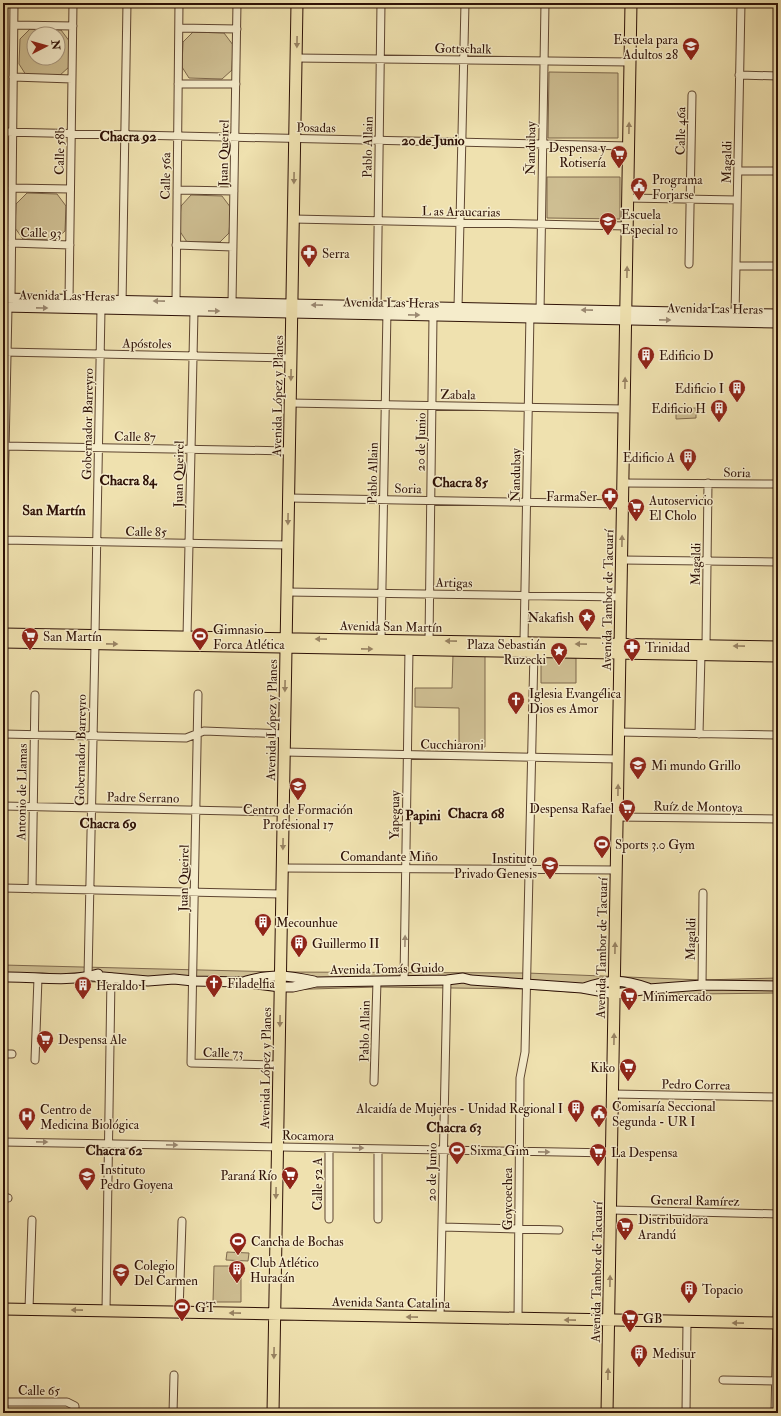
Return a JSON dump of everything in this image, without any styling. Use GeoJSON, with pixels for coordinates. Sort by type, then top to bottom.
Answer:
{"type":"FeatureCollection","features":[{"type":"Feature","properties":{"kind":"main road","name":"Avenida López y Planes"},"geometry":{"type":"LineString","coordinates":[[273,1413],[297,3]]}},
{"type":"Feature","properties":{"kind":"main road","name":"Avenida Tambor de Tacuarí"},"geometry":{"type":"LineString","coordinates":[[607,1413],[631,3]]}},
{"type":"Feature","properties":{"kind":"main road","name":"Avenida Las Heras"},"geometry":{"type":"LineString","coordinates":[[6,303],[69,300],[194,311],[292,308],[377,310],[458,308],[540,314],[735,318],[778,323]]}},
{"type":"Feature","properties":{"kind":"main road","name":"Avenida Las Heras"},"geometry":{"type":"LineString","coordinates":[[6,303],[101,309],[122,305],[176,302],[232,303],[292,308]]}},
{"type":"Feature","properties":{"kind":"main road","name":"Avenida Las Heras"},"geometry":{"type":"LineString","coordinates":[[387,310],[433,316],[530,313]]}},
{"type":"Feature","properties":{"kind":"main road","name":"Avenida Las Heras"},"geometry":{"type":"LineString","coordinates":[[735,318],[778,314]]}},
{"type":"Feature","properties":{"kind":"main road","name":"Avenida San Martín"},"geometry":{"type":"LineString","coordinates":[[3,634],[95,640],[286,643],[381,640],[524,642],[621,649]]}},
{"type":"Feature","properties":{"kind":"main road","name":"Avenida San Martín"},"geometry":{"type":"LineString","coordinates":[[3,642],[187,637],[409,649],[534,651],[621,649],[704,650],[778,647]]}},
{"type":"Feature","properties":{"kind":"main road","name":"Avenida San Martín"},"geometry":{"type":"LineString","coordinates":[[704,650],[778,656]]}},
{"type":"Feature","properties":{"kind":"main road","name":"Avenida Tomás Guido"},"geometry":{"type":"LineString","coordinates":[[3,977],[55,979],[99,974],[109,977],[148,981],[174,979],[242,982],[280,987],[293,987],[316,982],[457,980],[463,978],[471,980],[582,988],[615,994],[649,989],[702,986],[778,986]]}},
{"type":"Feature","properties":{"kind":"main road","name":"Avenida Tomás Guido"},"geometry":{"type":"LineString","coordinates":[[242,982],[266,976],[280,975],[316,982]]}},
{"type":"Feature","properties":{"kind":"main road","name":"Avenida Tomás Guido"},"geometry":{"type":"LineString","coordinates":[[582,988],[603,981],[615,980],[626,981],[649,989]]}},
{"type":"Feature","properties":{"kind":"main road","name":"Avenida Santa Catalina"},"geometry":{"type":"LineString","coordinates":[[3,1309],[777,1324]]}},
{"type":"Feature","properties":{"kind":"street"},"geometry":{"type":"LineString","coordinates":[[3,548],[5,352],[6,303],[11,244],[14,3]]}},
{"type":"Feature","properties":{"kind":"street","name":"Calle 58b"},"geometry":{"type":"LineString","coordinates":[[69,300],[73,3]]}},
{"type":"Feature","properties":{"kind":"street"},"geometry":{"type":"LineString","coordinates":[[122,305],[127,3]]}},
{"type":"Feature","properties":{"kind":"street","name":"Calle 56a"},"geometry":{"type":"LineString","coordinates":[[176,302],[179,3]]}},
{"type":"Feature","properties":{"kind":"street","name":"Juan Queirel"},"geometry":{"type":"LineString","coordinates":[[232,303],[237,3]]}},
{"type":"Feature","properties":{"kind":"street","name":"Pablo Allain"},"geometry":{"type":"LineString","coordinates":[[377,310],[381,3]]}},
{"type":"Feature","properties":{"kind":"street"},"geometry":{"type":"LineString","coordinates":[[458,308],[465,3]]}},
{"type":"Feature","properties":{"kind":"street","name":"Ñandubay"},"geometry":{"type":"LineString","coordinates":[[540,314],[545,3]]}},
{"type":"Feature","properties":{"kind":"street","name":"Magaldi"},"geometry":{"type":"LineString","coordinates":[[735,318],[741,3]]}},
{"type":"Feature","properties":{"kind":"street"},"geometry":{"type":"LineString","coordinates":[[14,25],[73,26]]}},
{"type":"Feature","properties":{"kind":"street"},"geometry":{"type":"LineString","coordinates":[[179,28],[237,29]]}},
{"type":"Feature","properties":{"kind":"street","name":"Gottschalk"},"geometry":{"type":"LineString","coordinates":[[296,58],[630,62]]}},
{"type":"Feature","properties":{"kind":"street"},"geometry":{"type":"LineString","coordinates":[[739,75],[778,76]]}},
{"type":"Feature","properties":{"kind":"street"},"geometry":{"type":"LineString","coordinates":[[13,77],[72,79]]}},
{"type":"Feature","properties":{"kind":"street"},"geometry":{"type":"LineString","coordinates":[[178,84],[236,84]]}},
{"type":"Feature","properties":{"kind":"street","name":"Calle 46a"},"geometry":{"type":"LineString","coordinates":[[689,264],[692,95]]}},
{"type":"Feature","properties":{"kind":"street","name":"Posadas"},"geometry":{"type":"LineString","coordinates":[[3,132],[629,146]]}},
{"type":"Feature","properties":{"kind":"street"},"geometry":{"type":"LineString","coordinates":[[738,171],[778,171]]}},
{"type":"Feature","properties":{"kind":"street"},"geometry":{"type":"LineString","coordinates":[[12,188],[70,189]]}},
{"type":"Feature","properties":{"kind":"street"},"geometry":{"type":"LineString","coordinates":[[177,190],[234,191]]}},
{"type":"Feature","properties":{"kind":"street"},"geometry":{"type":"LineString","coordinates":[[628,198],[737,200]]}},
{"type":"Feature","properties":{"kind":"street","name":"L as Araucarias"},"geometry":{"type":"LineString","coordinates":[[293,219],[628,226]]}},
{"type":"Feature","properties":{"kind":"street","name":"Calle 93"},"geometry":{"type":"LineString","coordinates":[[11,244],[70,245]]}},
{"type":"Feature","properties":{"kind":"street"},"geometry":{"type":"LineString","coordinates":[[176,245],[233,247]]}},
{"type":"Feature","properties":{"kind":"street"},"geometry":{"type":"LineString","coordinates":[[736,266],[778,266]]}},
{"type":"Feature","properties":{"kind":"street","name":"Gobernador Barreyro"},"geometry":{"type":"LineString","coordinates":[[90,976],[89,890],[101,309]]}},
{"type":"Feature","properties":{"kind":"street","name":"Pablo Allain"},"geometry":{"type":"LineString","coordinates":[[381,640],[387,310]]}},
{"type":"Feature","properties":{"kind":"street","name":"Juan Queirel"},"geometry":{"type":"LineString","coordinates":[[187,637],[194,311]]}},
{"type":"Feature","properties":{"kind":"street","name":"Ñandubay"},"geometry":{"type":"LineString","coordinates":[[524,642],[530,313]]}},
{"type":"Feature","properties":{"kind":"street","name":"20 de Junio"},"geometry":{"type":"LineString","coordinates":[[429,641],[433,316]]}},
{"type":"Feature","properties":{"kind":"street","name":"Apóstoles"},"geometry":{"type":"LineString","coordinates":[[5,352],[291,358]]}},
{"type":"Feature","properties":{"kind":"street","name":"Zabala"},"geometry":{"type":"LineString","coordinates":[[290,404],[624,409]]}},
{"type":"Feature","properties":{"kind":"street","name":"Calle 87"},"geometry":{"type":"LineString","coordinates":[[4,446],[290,451]]}},
{"type":"Feature","properties":{"kind":"street","name":"Soria"},"geometry":{"type":"LineString","coordinates":[[623,483],[778,484]]}},
{"type":"Feature","properties":{"kind":"street","name":"Magaldi"},"geometry":{"type":"LineString","coordinates":[[699,734],[704,650],[708,483]]}},
{"type":"Feature","properties":{"kind":"street","name":"Soria"},"geometry":{"type":"LineString","coordinates":[[289,498],[623,504]]}},
{"type":"Feature","properties":{"kind":"street","name":"Calle 85"},"geometry":{"type":"LineString","coordinates":[[3,540],[288,545]]}},
{"type":"Feature","properties":{"kind":"street"},"geometry":{"type":"LineString","coordinates":[[622,560],[778,562]]}},
{"type":"Feature","properties":{"kind":"street","name":"Artigas"},"geometry":{"type":"LineString","coordinates":[[287,592],[621,597]]}},
{"type":"Feature","properties":{"kind":"street","name":"Yapeguay"},"geometry":{"type":"LineString","coordinates":[[404,980],[406,755],[409,649]]}},
{"type":"Feature","properties":{"kind":"street","name":"Goycoechea"},"geometry":{"type":"LineString","coordinates":[[518,1318],[520,1229],[520,1078],[525,1052],[534,651]]}},
{"type":"Feature","properties":{"kind":"street","name":"Juan Queirel"},"geometry":{"type":"LineString","coordinates":[[191,1063],[198,694]]}},
{"type":"Feature","properties":{"kind":"street","name":"Antonio de Llamas"},"geometry":{"type":"LineString","coordinates":[[32,889],[35,696]]}},
{"type":"Feature","properties":{"kind":"street"},"geometry":{"type":"LineString","coordinates":[[3,734],[186,738],[204,731],[285,734]]}},
{"type":"Feature","properties":{"kind":"street"},"geometry":{"type":"LineString","coordinates":[[619,732],[778,735]]}},
{"type":"Feature","properties":{"kind":"street","name":"Cucchiaroni"},"geometry":{"type":"LineString","coordinates":[[284,752],[618,759]]}},
{"type":"Feature","properties":{"kind":"street","name":"Padre Serrano"},"geometry":{"type":"LineString","coordinates":[[3,806],[283,812]]}},
{"type":"Feature","properties":{"kind":"street","name":"Ruíz de Montoya"},"geometry":{"type":"LineString","coordinates":[[617,817],[778,819]]}},
{"type":"Feature","properties":{"kind":"street","name":"Comandante Miño"},"geometry":{"type":"LineString","coordinates":[[282,868],[616,870]]}},
{"type":"Feature","properties":{"kind":"street"},"geometry":{"type":"LineString","coordinates":[[3,888],[282,894]]}},
{"type":"Feature","properties":{"kind":"street","name":"Magaldi"},"geometry":{"type":"LineString","coordinates":[[702,986],[703,893]]}},
{"type":"Feature","properties":{"kind":"street"},"geometry":{"type":"LineString","coordinates":[[106,1311],[109,977]]}},
{"type":"Feature","properties":{"kind":"street"},"geometry":{"type":"LineString","coordinates":[[35,1060],[38,978]]}},
{"type":"Feature","properties":{"kind":"street","name":"20 de Junio"},"geometry":{"type":"LineString","coordinates":[[440,1317],[447,980]]}},
{"type":"Feature","properties":{"kind":"street","name":"Pablo Allain"},"geometry":{"type":"LineString","coordinates":[[374,1082],[377,981]]}},
{"type":"Feature","properties":{"kind":"street"},"geometry":{"type":"LineString","coordinates":[[3,1054],[12,1054]]}},
{"type":"Feature","properties":{"kind":"street","name":"Calle 73"},"geometry":{"type":"LineString","coordinates":[[191,1063],[279,1065]]}},
{"type":"Feature","properties":{"kind":"street","name":"Pedro Correa"},"geometry":{"type":"LineString","coordinates":[[613,1094],[778,1097]]}},
{"type":"Feature","properties":{"kind":"street","name":"Rocamora"},"geometry":{"type":"LineString","coordinates":[[3,1142],[612,1153]]}},
{"type":"Feature","properties":{"kind":"street","name":"Calle 52 A"},"geometry":{"type":"LineString","coordinates":[[329,1148],[330,1219]]}},
{"type":"Feature","properties":{"kind":"street"},"geometry":{"type":"LineString","coordinates":[[378,1149],[378,1219]]}},
{"type":"Feature","properties":{"kind":"street","name":"General Ramírez"},"geometry":{"type":"LineString","coordinates":[[611,1210],[778,1214]]}},
{"type":"Feature","properties":{"kind":"street"},"geometry":{"type":"LineString","coordinates":[[29,1309],[32,1220]]}},
{"type":"Feature","properties":{"kind":"street"},"geometry":{"type":"LineString","coordinates":[[179,1312],[182,1221]]}},
{"type":"Feature","properties":{"kind":"street"},"geometry":{"type":"LineString","coordinates":[[442,1227],[559,1230]]}},
{"type":"Feature","properties":{"kind":"street"},"geometry":{"type":"LineString","coordinates":[[775,1413],[778,1265]]}},
{"type":"Feature","properties":{"kind":"street"},"geometry":{"type":"LineString","coordinates":[[686,1413],[687,1322]]}},
{"type":"Feature","properties":{"kind":"street"},"geometry":{"type":"LineString","coordinates":[[174,1375],[174,1413]]}},
{"type":"Feature","properties":{"kind":"street"},"geometry":{"type":"LineString","coordinates":[[723,1380],[776,1380]]}},
{"type":"Feature","properties":{"kind":"street","name":"Calle 65"},"geometry":{"type":"LineString","coordinates":[[3,1402],[67,1402],[75,1410]]}},
{"type":"Feature","properties":{"kind":"shaded area"},"geometry":{"type":"Polygon","coordinates":[[[193,32],[224,33],[233,45],[232,70],[222,79],[189,78],[182,67],[183,42],[193,32]]]}},
{"type":"Feature","properties":{"kind":"shaded area"},"geometry":{"type":"Polygon","coordinates":[[[26,33],[26,66],[66,66],[66,37],[70,42],[69,67],[59,76],[26,75],[19,64],[20,39],[26,33]]]}},
{"type":"Feature","properties":{"kind":"shaded area"},"geometry":{"type":"Polygon","coordinates":[[[549,72],[618,73],[618,138],[548,138],[549,72]]]}},
{"type":"Feature","properties":{"kind":"shaded area"},"geometry":{"type":"Polygon","coordinates":[[[547,177],[620,177],[620,219],[547,218],[547,177]]]}},
{"type":"Feature","properties":{"kind":"shaded area"},"geometry":{"type":"Polygon","coordinates":[[[27,193],[57,194],[66,206],[65,231],[55,240],[23,239],[15,228],[16,204],[27,193]]]}},
{"type":"Feature","properties":{"kind":"shaded area"},"geometry":{"type":"Polygon","coordinates":[[[191,195],[222,196],[231,208],[229,233],[220,242],[187,242],[179,230],[181,206],[191,195]]]}},
{"type":"Feature","properties":{"kind":"shaded area"},"geometry":{"type":"Polygon","coordinates":[[[696,408],[696,418],[676,419],[676,409],[696,408]]]}},
{"type":"Feature","properties":{"kind":"shaded area"},"geometry":{"type":"Polygon","coordinates":[[[453,654],[485,654],[485,747],[459,747],[459,708],[415,707],[415,688],[452,688],[453,654]]]}},
{"type":"Feature","properties":{"kind":"shaded area"},"geometry":{"type":"Polygon","coordinates":[[[541,657],[576,658],[576,683],[541,683],[541,657]]]}},
{"type":"Feature","properties":{"kind":"shaded area"},"geometry":{"type":"Polygon","coordinates":[[[3,965],[280,972],[527,973],[702,980],[778,978],[778,993],[615,995],[527,989],[377,987],[280,990],[193,984],[3,980],[3,965]]]}},
{"type":"Feature","properties":{"kind":"shaded area","name":"Cancha de Bochas"},"geometry":{"type":"Polygon","coordinates":[[[227,1252],[249,1253],[248,1261],[226,1260],[227,1252]]]}},
{"type":"Feature","properties":{"kind":"shaded area"},"geometry":{"type":"Polygon","coordinates":[[[214,1266],[241,1266],[241,1302],[213,1302],[214,1266]]]}},
{"type":"Feature","properties":{"kind":"place","name":"Escuela para Adultos 28"},"geometry":{"type":"Point","coordinates":[691,61]}},
{"type":"Feature","properties":{"kind":"place","name":"Despensa y Rotisería"},"geometry":{"type":"Point","coordinates":[619,169]}},
{"type":"Feature","properties":{"kind":"place","name":"Programa Forjarse"},"geometry":{"type":"Point","coordinates":[639,201]}},
{"type":"Feature","properties":{"kind":"place","name":"Escuela Especial 10"},"geometry":{"type":"Point","coordinates":[608,236]}},
{"type":"Feature","properties":{"kind":"place","name":"Serra"},"geometry":{"type":"Point","coordinates":[309,268]}},
{"type":"Feature","properties":{"kind":"place","name":"Edificio D"},"geometry":{"type":"Point","coordinates":[646,370]}},
{"type":"Feature","properties":{"kind":"place","name":"Edificio I"},"geometry":{"type":"Point","coordinates":[737,403]}},
{"type":"Feature","properties":{"kind":"place","name":"Edificio H"},"geometry":{"type":"Point","coordinates":[719,423]}},
{"type":"Feature","properties":{"kind":"place","name":"Edificio A"},"geometry":{"type":"Point","coordinates":[688,472]}},
{"type":"Feature","properties":{"kind":"place","name":"FarmaSer"},"geometry":{"type":"Point","coordinates":[610,511]}},
{"type":"Feature","properties":{"kind":"place","name":"Autoservicio El Cholo"},"geometry":{"type":"Point","coordinates":[636,522]}},
{"type":"Feature","properties":{"kind":"place","name":"Nakafish"},"geometry":{"type":"Point","coordinates":[587,632]}},
{"type":"Feature","properties":{"kind":"place","name":"San Martín"},"geometry":{"type":"Point","coordinates":[30,651]}},
{"type":"Feature","properties":{"kind":"place","name":"Gimnasio Forca Atlética"},"geometry":{"type":"Point","coordinates":[200,651]}},
{"type":"Feature","properties":{"kind":"place","name":"Trinidad"},"geometry":{"type":"Point","coordinates":[632,662]}},
{"type":"Feature","properties":{"kind":"place","name":"Plaza Sebastián Ruzecki"},"geometry":{"type":"Point","coordinates":[559,666]}},
{"type":"Feature","properties":{"kind":"place","name":"Iglesia Evangélica Dios es Amor"},"geometry":{"type":"Point","coordinates":[516,715]}},
{"type":"Feature","properties":{"kind":"place","name":"Mi mundo Grillo"},"geometry":{"type":"Point","coordinates":[638,780]}},
{"type":"Feature","properties":{"kind":"place","name":"Centro de Formación Profesional 17"},"geometry":{"type":"Point","coordinates":[298,801]}},
{"type":"Feature","properties":{"kind":"place","name":"Despensa Rafael"},"geometry":{"type":"Point","coordinates":[627,823]}},
{"type":"Feature","properties":{"kind":"place","name":"Sports 3.0 Gym"},"geometry":{"type":"Point","coordinates":[602,859]}},
{"type":"Feature","properties":{"kind":"place","name":"Instituto Privado Genesis"},"geometry":{"type":"Point","coordinates":[550,880]}},
{"type":"Feature","properties":{"kind":"place","name":"Mecounhue"},"geometry":{"type":"Point","coordinates":[263,937]}},
{"type":"Feature","properties":{"kind":"place","name":"Guillermo II"},"geometry":{"type":"Point","coordinates":[299,958]}},
{"type":"Feature","properties":{"kind":"place","name":"Filadelfia"},"geometry":{"type":"Point","coordinates":[214,998]}},
{"type":"Feature","properties":{"kind":"place","name":"Heraldo I"},"geometry":{"type":"Point","coordinates":[83,1000]}},
{"type":"Feature","properties":{"kind":"place","name":"Minimercado"},"geometry":{"type":"Point","coordinates":[629,1011]}},
{"type":"Feature","properties":{"kind":"place","name":"Despensa Ale"},"geometry":{"type":"Point","coordinates":[45,1054]}},
{"type":"Feature","properties":{"kind":"place","name":"Kiko"},"geometry":{"type":"Point","coordinates":[628,1082]}},
{"type":"Feature","properties":{"kind":"place","name":"Alcaidía de Mujeres - Unidad Regional I"},"geometry":{"type":"Point","coordinates":[576,1123]}},
{"type":"Feature","properties":{"kind":"place","name":"Comisaría Seccional Segunda - UR I"},"geometry":{"type":"Point","coordinates":[599,1128]}},
{"type":"Feature","properties":{"kind":"place","name":"Centro de Medicina Biológica"},"geometry":{"type":"Point","coordinates":[27,1131]}},
{"type":"Feature","properties":{"kind":"place","name":"Sixma Gim"},"geometry":{"type":"Point","coordinates":[457,1165]}},
{"type":"Feature","properties":{"kind":"place","name":"La Despensa"},"geometry":{"type":"Point","coordinates":[598,1167]}},
{"type":"Feature","properties":{"kind":"place","name":"Paraná Río"},"geometry":{"type":"Point","coordinates":[290,1190]}},
{"type":"Feature","properties":{"kind":"place","name":"Instituto Pedro Goyena"},"geometry":{"type":"Point","coordinates":[87,1191]}},
{"type":"Feature","properties":{"kind":"place","name":"Distribuidora Arandú"},"geometry":{"type":"Point","coordinates":[625,1241]}},
{"type":"Feature","properties":{"kind":"place","name":"Cancha de Bochas"},"geometry":{"type":"Point","coordinates":[238,1256]}},
{"type":"Feature","properties":{"kind":"place","name":"Club Atlético Huracán"},"geometry":{"type":"Point","coordinates":[237,1284]}},
{"type":"Feature","properties":{"kind":"place","name":"Colegio Del Carmen"},"geometry":{"type":"Point","coordinates":[121,1287]}},
{"type":"Feature","properties":{"kind":"place","name":"Topacio"},"geometry":{"type":"Point","coordinates":[689,1304]}},
{"type":"Feature","properties":{"kind":"place","name":"GT"},"geometry":{"type":"Point","coordinates":[182,1322]}},
{"type":"Feature","properties":{"kind":"place","name":"GB"},"geometry":{"type":"Point","coordinates":[630,1333]}},
{"type":"Feature","properties":{"kind":"place","name":"Medisur"},"geometry":{"type":"Point","coordinates":[639,1368]}},
{"type":"Feature","properties":{"kind":"district","name":"Chacra 92"},"geometry":{"type":"Point","coordinates":[128,136]}},
{"type":"Feature","properties":{"kind":"district","name":"20 de Junio"},"geometry":{"type":"Point","coordinates":[433,140]}},
{"type":"Feature","properties":{"kind":"district","name":"Chacra 84"},"geometry":{"type":"Point","coordinates":[128,480]}},
{"type":"Feature","properties":{"kind":"district","name":"Chacra 85"},"geometry":{"type":"Point","coordinates":[460,482]}},
{"type":"Feature","properties":{"kind":"district","name":"San Martín"},"geometry":{"type":"Point","coordinates":[54,510]}},
{"type":"Feature","properties":{"kind":"district","name":"Chacra 68"},"geometry":{"type":"Point","coordinates":[476,813]}},
{"type":"Feature","properties":{"kind":"district","name":"Papini"},"geometry":{"type":"Point","coordinates":[423,815]}},
{"type":"Feature","properties":{"kind":"district","name":"Chacra 69"},"geometry":{"type":"Point","coordinates":[108,823]}},
{"type":"Feature","properties":{"kind":"district","name":"Chacra 63"},"geometry":{"type":"Point","coordinates":[454,1127]}},
{"type":"Feature","properties":{"kind":"district","name":"Chacra 62"},"geometry":{"type":"Point","coordinates":[114,1150]}}]}
